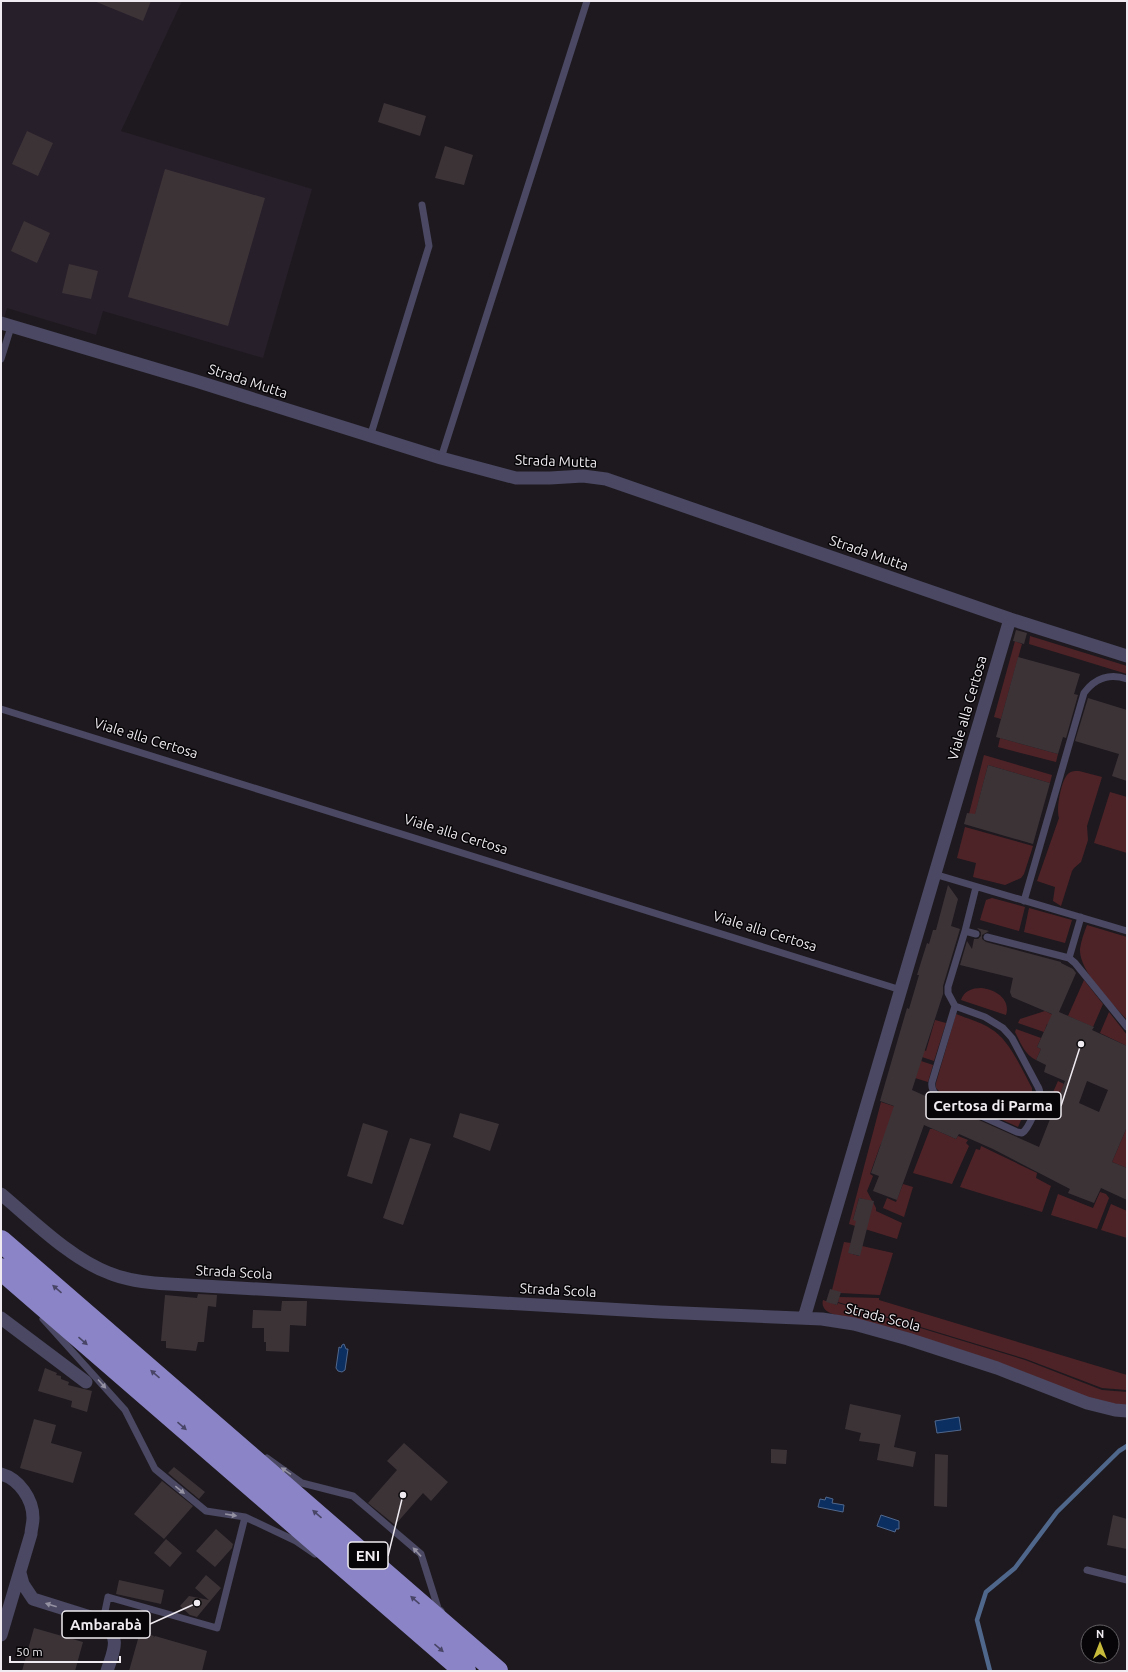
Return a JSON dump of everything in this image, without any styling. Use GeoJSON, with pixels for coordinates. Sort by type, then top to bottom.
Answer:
{"type":"FeatureCollection","features":[{"type":"Feature","properties":{"kind":"highway"},"geometry":{"type":"LineString","coordinates":[[1,1241],[497,1671]]}},
{"type":"Feature","properties":{"kind":"highway"},"geometry":{"type":"LineString","coordinates":[[1,1271],[465,1671]]}},
{"type":"Feature","properties":{"kind":"street","name":"Strada Mutta"},"geometry":{"type":"LineString","coordinates":[[6,325],[196,381],[370,437],[516,478],[583,476],[606,479],[1010,619],[1127,656]]}},
{"type":"Feature","properties":{"kind":"street","name":"Viale alla Certosa"},"geometry":{"type":"LineString","coordinates":[[804,1318],[1010,619]]}},
{"type":"Feature","properties":{"kind":"street","name":"Strada Scola"},"geometry":{"type":"LineString","coordinates":[[1,1194],[85,1262],[109,1273],[141,1281],[660,1312],[804,1318],[854,1324],[892,1334],[997,1368],[1087,1403],[1115,1410],[1127,1411]]}},
{"type":"Feature","properties":{"kind":"street"},"geometry":{"type":"LineString","coordinates":[[1,1318],[86,1382]]}},
{"type":"Feature","properties":{"kind":"street"},"geometry":{"type":"LineString","coordinates":[[1,1474],[6,1475],[20,1485],[28,1498],[33,1518],[31,1534],[1,1635]]}},
{"type":"Feature","properties":{"kind":"street"},"geometry":{"type":"LineString","coordinates":[[20,1572],[23,1584],[32,1599],[102,1621],[110,1629],[115,1643],[107,1671]]}},
{"type":"Feature","properties":{"kind":"street"},"geometry":{"type":"LineString","coordinates":[[8,1611],[32,1599]]}},
{"type":"Feature","properties":{"kind":"lane"},"geometry":{"type":"LineString","coordinates":[[441,458],[587,1]]}},
{"type":"Feature","properties":{"kind":"lane"},"geometry":{"type":"LineString","coordinates":[[370,437],[429,246],[422,206]]}},
{"type":"Feature","properties":{"kind":"lane"},"geometry":{"type":"LineString","coordinates":[[1,359],[6,325]]}},
{"type":"Feature","properties":{"kind":"lane"},"geometry":{"type":"LineString","coordinates":[[1024,901],[1084,693],[1088,687],[1100,679],[1115,676],[1127,679]]}},
{"type":"Feature","properties":{"kind":"lane","name":"Viale alla Certosa"},"geometry":{"type":"LineString","coordinates":[[1,709],[901,990]]}},
{"type":"Feature","properties":{"kind":"lane"},"geometry":{"type":"LineString","coordinates":[[934,874],[1127,931]]}},
{"type":"Feature","properties":{"kind":"lane"},"geometry":{"type":"LineString","coordinates":[[955,1006],[932,1082],[932,1090],[937,1096],[1022,1133],[1027,1129],[1038,1104],[1040,1094],[1037,1085],[1012,1038],[1003,1028],[985,1017],[955,1006],[949,995],[948,989],[976,887]]}},
{"type":"Feature","properties":{"kind":"lane"},"geometry":{"type":"LineString","coordinates":[[1069,958],[1081,917]]}},
{"type":"Feature","properties":{"kind":"lane"},"geometry":{"type":"LineString","coordinates":[[965,931],[976,934]]}},
{"type":"Feature","properties":{"kind":"lane"},"geometry":{"type":"LineString","coordinates":[[987,937],[1069,958],[1075,963],[1127,1026]]}},
{"type":"Feature","properties":{"kind":"lane"},"geometry":{"type":"LineString","coordinates":[[1,1271],[125,1410],[155,1469],[206,1511],[245,1517],[296,1541],[322,1559]]}},
{"type":"Feature","properties":{"kind":"lane"},"geometry":{"type":"LineString","coordinates":[[181,1397],[249,1446]]}},
{"type":"Feature","properties":{"kind":"lane"},"geometry":{"type":"LineString","coordinates":[[262,1455],[302,1482],[353,1496],[421,1554],[438,1608],[503,1671]]}},
{"type":"Feature","properties":{"kind":"lane"},"geometry":{"type":"LineString","coordinates":[[102,1621],[108,1597],[217,1628],[245,1517]]}},
{"type":"Feature","properties":{"kind":"lane"},"geometry":{"type":"LineString","coordinates":[[1087,1570],[1127,1580]]}},
{"type":"Feature","properties":{"kind":"lane"},"geometry":{"type":"LineString","coordinates":[[341,1573],[410,1624]]}},
{"type":"Feature","properties":{"kind":"shaded area"},"geometry":{"type":"Polygon","coordinates":[[[1,1],[182,1],[121,131],[312,189],[263,358],[103,311],[96,335],[7,308],[1,328],[1,1]]]}},
{"type":"Feature","properties":{"kind":"shaded area"},"geometry":{"type":"Polygon","coordinates":[[[1030,636],[1127,666],[1127,674],[1029,644],[1030,636]]]}},
{"type":"Feature","properties":{"kind":"shaded area"},"geometry":{"type":"Polygon","coordinates":[[[1015,641],[1022,644],[1001,719],[994,717],[1015,641]]]}},
{"type":"Feature","properties":{"kind":"shaded area"},"geometry":{"type":"Polygon","coordinates":[[[1000,738],[1058,754],[1056,762],[998,747],[1000,738]]]}},
{"type":"Feature","properties":{"kind":"shaded area"},"geometry":{"type":"Polygon","coordinates":[[[984,755],[1052,775],[1050,783],[988,765],[975,815],[969,814],[984,755]]]}},
{"type":"Feature","properties":{"kind":"shaded area"},"geometry":{"type":"Polygon","coordinates":[[[1079,771],[1102,777],[1087,826],[1088,840],[1081,862],[1072,871],[1061,906],[1053,901],[1055,887],[1037,881],[1059,818],[1059,802],[1063,783],[1069,773],[1079,771]]]}},
{"type":"Feature","properties":{"kind":"shaded area"},"geometry":{"type":"Polygon","coordinates":[[[1110,792],[1127,797],[1127,853],[1094,843],[1110,792]]]}},
{"type":"Feature","properties":{"kind":"shaded area"},"geometry":{"type":"Polygon","coordinates":[[[965,827],[1033,846],[1024,874],[1021,878],[1005,885],[973,877],[976,863],[957,858],[965,827]]]}},
{"type":"Feature","properties":{"kind":"shaded area"},"geometry":{"type":"Polygon","coordinates":[[[992,898],[1025,907],[1019,931],[980,920],[986,900],[992,898]]]}},
{"type":"Feature","properties":{"kind":"shaded area"},"geometry":{"type":"Polygon","coordinates":[[[1029,908],[1072,920],[1065,943],[1024,932],[1029,908]]]}},
{"type":"Feature","properties":{"kind":"shaded area"},"geometry":{"type":"Polygon","coordinates":[[[1087,925],[1127,937],[1127,1020],[1106,997],[1085,968],[1081,958],[1080,949],[1087,925]]]}},
{"type":"Feature","properties":{"kind":"shaded area"},"geometry":{"type":"Polygon","coordinates":[[[1084,980],[1103,1004],[1093,1027],[1068,1016],[1084,980]]]}},
{"type":"Feature","properties":{"kind":"shaded area"},"geometry":{"type":"Polygon","coordinates":[[[981,988],[992,990],[1001,996],[1006,1004],[1006,1015],[961,1000],[964,994],[969,991],[981,988]]]}},
{"type":"Feature","properties":{"kind":"shaded area"},"geometry":{"type":"Polygon","coordinates":[[[1045,1011],[1055,1016],[1051,1026],[1047,1024],[1044,1032],[1018,1023],[1020,1019],[1045,1011]]]}},
{"type":"Feature","properties":{"kind":"shaded area"},"geometry":{"type":"Polygon","coordinates":[[[1109,1012],[1127,1035],[1127,1046],[1100,1033],[1109,1012]]]}},
{"type":"Feature","properties":{"kind":"shaded area"},"geometry":{"type":"Polygon","coordinates":[[[956,1014],[983,1024],[998,1034],[1009,1047],[1019,1064],[1032,1088],[1032,1096],[1018,1127],[940,1092],[936,1088],[936,1083],[956,1014]]]}},
{"type":"Feature","properties":{"kind":"shaded area"},"geometry":{"type":"Polygon","coordinates":[[[935,1020],[946,1023],[934,1061],[922,1057],[924,1050],[926,1051],[935,1020]]]}},
{"type":"Feature","properties":{"kind":"shaded area"},"geometry":{"type":"Polygon","coordinates":[[[1016,1029],[1041,1038],[1037,1047],[1041,1049],[1036,1060],[1028,1055],[1023,1048],[1015,1032],[1016,1029]]]}},
{"type":"Feature","properties":{"kind":"shaded area"},"geometry":{"type":"Polygon","coordinates":[[[921,1061],[933,1065],[928,1082],[915,1078],[921,1061]]]}},
{"type":"Feature","properties":{"kind":"shaded area"},"geometry":{"type":"Polygon","coordinates":[[[1058,1081],[1064,1084],[1054,1109],[1050,1099],[1058,1081]]]}},
{"type":"Feature","properties":{"kind":"shaded area"},"geometry":{"type":"Polygon","coordinates":[[[881,1102],[899,1108],[880,1146],[870,1174],[873,1176],[867,1191],[876,1208],[876,1211],[902,1223],[897,1239],[849,1224],[881,1102]],[[859,1198],[853,1220],[871,1201],[859,1198]]]}},
{"type":"Feature","properties":{"kind":"shaded area"},"geometry":{"type":"Polygon","coordinates":[[[1127,1127],[1127,1168],[1112,1162],[1127,1127]]]}},
{"type":"Feature","properties":{"kind":"shaded area"},"geometry":{"type":"Polygon","coordinates":[[[930,1129],[956,1139],[958,1136],[968,1140],[966,1143],[969,1146],[952,1184],[913,1173],[930,1129]]]}},
{"type":"Feature","properties":{"kind":"shaded area"},"geometry":{"type":"Polygon","coordinates":[[[981,1146],[1037,1173],[1036,1178],[1051,1186],[1042,1212],[960,1187],[976,1149],[980,1150],[981,1146]]]}},
{"type":"Feature","properties":{"kind":"shaded area"},"geometry":{"type":"Polygon","coordinates":[[[903,1184],[913,1187],[904,1217],[883,1208],[887,1198],[896,1202],[903,1184]]]}},
{"type":"Feature","properties":{"kind":"shaded area"},"geometry":{"type":"Polygon","coordinates":[[[1100,1192],[1106,1194],[1109,1198],[1097,1229],[1051,1215],[1058,1194],[1093,1208],[1100,1192]]]}},
{"type":"Feature","properties":{"kind":"shaded area"},"geometry":{"type":"Polygon","coordinates":[[[1111,1204],[1127,1211],[1127,1238],[1101,1230],[1111,1204]]]}},
{"type":"Feature","properties":{"kind":"shaded area"},"geometry":{"type":"Polygon","coordinates":[[[844,1242],[851,1243],[849,1253],[859,1256],[862,1246],[893,1253],[880,1295],[840,1293],[832,1290],[844,1242]]]}},
{"type":"Feature","properties":{"kind":"shaded area"},"geometry":{"type":"Polygon","coordinates":[[[839,1297],[879,1298],[879,1300],[1127,1375],[1127,1390],[1102,1388],[1026,1359],[838,1302],[839,1297]]]}},
{"type":"Feature","properties":{"kind":"shaded area"},"geometry":{"type":"Polygon","coordinates":[[[823,1300],[837,1305],[838,1303],[1025,1360],[1102,1390],[1127,1392],[1127,1406],[1105,1403],[833,1314],[825,1309],[823,1300]]]}},
{"type":"Feature","properties":{"kind":"water"},"geometry":{"type":"Polygon","coordinates":[[[344,1344],[346,1349],[348,1349],[345,1370],[342,1372],[338,1371],[336,1368],[339,1347],[341,1348],[344,1344]]]}},
{"type":"Feature","properties":{"kind":"water"},"geometry":{"type":"Polygon","coordinates":[[[959,1417],[961,1430],[937,1433],[935,1421],[959,1417]]]}},
{"type":"Feature","properties":{"kind":"water"},"geometry":{"type":"Polygon","coordinates":[[[826,1497],[833,1499],[832,1503],[844,1505],[843,1512],[818,1507],[820,1499],[825,1500],[826,1497]]]}},
{"type":"Feature","properties":{"kind":"water"},"geometry":{"type":"Polygon","coordinates":[[[881,1515],[899,1521],[899,1529],[896,1529],[895,1532],[877,1526],[881,1515]]]}},
{"type":"Feature","properties":{"kind":"building"},"geometry":{"type":"Polygon","coordinates":[[[94,1],[151,1],[143,21],[94,1]]]}},
{"type":"Feature","properties":{"kind":"building"},"geometry":{"type":"Polygon","coordinates":[[[384,103],[426,116],[420,136],[378,122],[384,103]]]}},
{"type":"Feature","properties":{"kind":"building"},"geometry":{"type":"Polygon","coordinates":[[[27,131],[53,143],[38,176],[12,164],[27,131]]]}},
{"type":"Feature","properties":{"kind":"building"},"geometry":{"type":"Polygon","coordinates":[[[445,146],[473,155],[464,185],[435,178],[445,146]]]}},
{"type":"Feature","properties":{"kind":"building"},"geometry":{"type":"Polygon","coordinates":[[[165,169],[265,198],[228,326],[128,297],[165,169]]]}},
{"type":"Feature","properties":{"kind":"building"},"geometry":{"type":"Polygon","coordinates":[[[24,221],[50,233],[37,263],[11,251],[24,221]]]}},
{"type":"Feature","properties":{"kind":"building"},"geometry":{"type":"Polygon","coordinates":[[[69,264],[98,271],[91,299],[62,293],[69,264]]]}},
{"type":"Feature","properties":{"kind":"building"},"geometry":{"type":"Polygon","coordinates":[[[1016,630],[1027,633],[1024,644],[1013,641],[1016,630]]]}},
{"type":"Feature","properties":{"kind":"building"},"geometry":{"type":"Polygon","coordinates":[[[1018,657],[1080,674],[1074,694],[1078,695],[1066,738],[1063,737],[1058,754],[996,737],[1018,657]]]}},
{"type":"Feature","properties":{"kind":"building"},"geometry":{"type":"Polygon","coordinates":[[[1088,698],[1127,710],[1127,781],[1112,776],[1119,754],[1075,741],[1088,698]]]}},
{"type":"Feature","properties":{"kind":"building"},"geometry":{"type":"Polygon","coordinates":[[[988,765],[1050,783],[1033,844],[964,824],[967,813],[975,814],[988,765]]]}},
{"type":"Feature","properties":{"kind":"building"},"geometry":{"type":"Polygon","coordinates":[[[948,885],[958,899],[951,926],[960,929],[943,986],[943,994],[912,1090],[1039,1147],[1065,1081],[1044,1072],[1046,1065],[1036,1060],[1041,1049],[1037,1047],[1052,1014],[1012,997],[1010,992],[1013,978],[960,965],[967,941],[972,949],[974,939],[978,939],[981,936],[981,932],[977,928],[989,931],[982,935],[982,939],[986,942],[1061,962],[1073,969],[1076,973],[1059,1012],[1094,1027],[1092,1030],[1127,1046],[1127,1127],[1112,1162],[1127,1168],[1127,1200],[1101,1188],[1094,1203],[1068,1193],[1070,1189],[993,1149],[959,1134],[956,1139],[924,1125],[897,1200],[873,1191],[879,1176],[871,1173],[894,1106],[880,1101],[907,1008],[909,1009],[919,975],[917,975],[927,943],[929,944],[933,930],[936,930],[948,885]],[[1087,1081],[1079,1103],[1099,1112],[1108,1090],[1087,1081]]]}},
{"type":"Feature","properties":{"kind":"building"},"geometry":{"type":"Polygon","coordinates":[[[460,1113],[499,1124],[490,1151],[453,1137],[460,1113]]]}},
{"type":"Feature","properties":{"kind":"building"},"geometry":{"type":"Polygon","coordinates":[[[363,1123],[388,1131],[372,1184],[347,1176],[363,1123]]]}},
{"type":"Feature","properties":{"kind":"building"},"geometry":{"type":"Polygon","coordinates":[[[410,1138],[431,1144],[403,1225],[383,1218],[410,1138]]]}},
{"type":"Feature","properties":{"kind":"building"},"geometry":{"type":"Polygon","coordinates":[[[859,1198],[874,1201],[860,1256],[848,1253],[856,1221],[853,1220],[859,1198]]]}},
{"type":"Feature","properties":{"kind":"building"},"geometry":{"type":"Polygon","coordinates":[[[830,1289],[841,1292],[837,1305],[826,1302],[830,1289]]]}},
{"type":"Feature","properties":{"kind":"building"},"geometry":{"type":"Polygon","coordinates":[[[198,1294],[217,1295],[216,1307],[208,1306],[204,1342],[198,1342],[196,1351],[166,1348],[166,1341],[161,1341],[165,1295],[197,1298],[198,1294]]]}},
{"type":"Feature","properties":{"kind":"building"},"geometry":{"type":"Polygon","coordinates":[[[282,1301],[307,1301],[306,1326],[290,1325],[289,1352],[266,1351],[266,1342],[264,1342],[264,1328],[252,1328],[253,1310],[281,1311],[282,1301]]]}},
{"type":"Feature","properties":{"kind":"building"},"geometry":{"type":"Polygon","coordinates":[[[45,1368],[57,1373],[56,1375],[61,1376],[61,1379],[69,1382],[68,1385],[92,1391],[87,1412],[71,1407],[72,1401],[38,1391],[45,1368]]]}},
{"type":"Feature","properties":{"kind":"building"},"geometry":{"type":"Polygon","coordinates":[[[850,1404],[901,1415],[894,1447],[916,1452],[913,1467],[877,1460],[880,1444],[859,1441],[861,1433],[845,1429],[850,1404]]]}},
{"type":"Feature","properties":{"kind":"building"},"geometry":{"type":"Polygon","coordinates":[[[34,1419],[56,1425],[51,1443],[82,1452],[73,1483],[20,1468],[34,1419]]]}},
{"type":"Feature","properties":{"kind":"building"},"geometry":{"type":"Polygon","coordinates":[[[404,1443],[448,1482],[431,1501],[423,1493],[395,1525],[368,1503],[397,1470],[387,1461],[404,1443]]]}},
{"type":"Feature","properties":{"kind":"building"},"geometry":{"type":"Polygon","coordinates":[[[771,1449],[787,1450],[786,1464],[771,1463],[771,1449]]]}},
{"type":"Feature","properties":{"kind":"building"},"geometry":{"type":"Polygon","coordinates":[[[935,1454],[948,1455],[947,1507],[934,1506],[935,1454]]]}},
{"type":"Feature","properties":{"kind":"building"},"geometry":{"type":"Polygon","coordinates":[[[174,1467],[205,1492],[199,1499],[168,1473],[174,1467]]]}},
{"type":"Feature","properties":{"kind":"building"},"geometry":{"type":"Polygon","coordinates":[[[162,1481],[193,1506],[164,1539],[134,1514],[162,1481]]]}},
{"type":"Feature","properties":{"kind":"building"},"geometry":{"type":"Polygon","coordinates":[[[1113,1515],[1127,1519],[1127,1549],[1107,1545],[1113,1515]]]}},
{"type":"Feature","properties":{"kind":"building"},"geometry":{"type":"Polygon","coordinates":[[[216,1529],[233,1544],[232,1548],[215,1567],[196,1551],[216,1529]]]}},
{"type":"Feature","properties":{"kind":"building"},"geometry":{"type":"Polygon","coordinates":[[[166,1539],[182,1553],[170,1567],[154,1553],[166,1539]]]}},
{"type":"Feature","properties":{"kind":"building"},"geometry":{"type":"Polygon","coordinates":[[[206,1575],[221,1588],[197,1617],[190,1615],[180,1606],[189,1596],[209,1600],[195,1588],[206,1575]]]}},
{"type":"Feature","properties":{"kind":"building"},"geometry":{"type":"Polygon","coordinates":[[[119,1580],[164,1590],[161,1604],[116,1594],[119,1580]]]}},
{"type":"Feature","properties":{"kind":"building"},"geometry":{"type":"Polygon","coordinates":[[[34,1628],[83,1642],[75,1671],[22,1671],[34,1628]]]}},
{"type":"Feature","properties":{"kind":"building"},"geometry":{"type":"Polygon","coordinates":[[[140,1632],[154,1636],[153,1638],[155,1636],[207,1651],[202,1671],[129,1671],[140,1632]]]}},
{"type":"Feature","properties":{"kind":"waterway"},"geometry":{"type":"LineString","coordinates":[[990,1671],[977,1620],[986,1592],[1015,1568],[1057,1512],[1119,1451],[1127,1446]]}},
{"type":"Feature","properties":{"kind":"place","name":"Certosa di Parma"},"geometry":{"type":"Point","coordinates":[1081,1044]}},
{"type":"Feature","properties":{"kind":"place","name":"ENI"},"geometry":{"type":"Point","coordinates":[403,1495]}},
{"type":"Feature","properties":{"kind":"place","name":"Ambarabà"},"geometry":{"type":"Point","coordinates":[197,1603]}}]}
